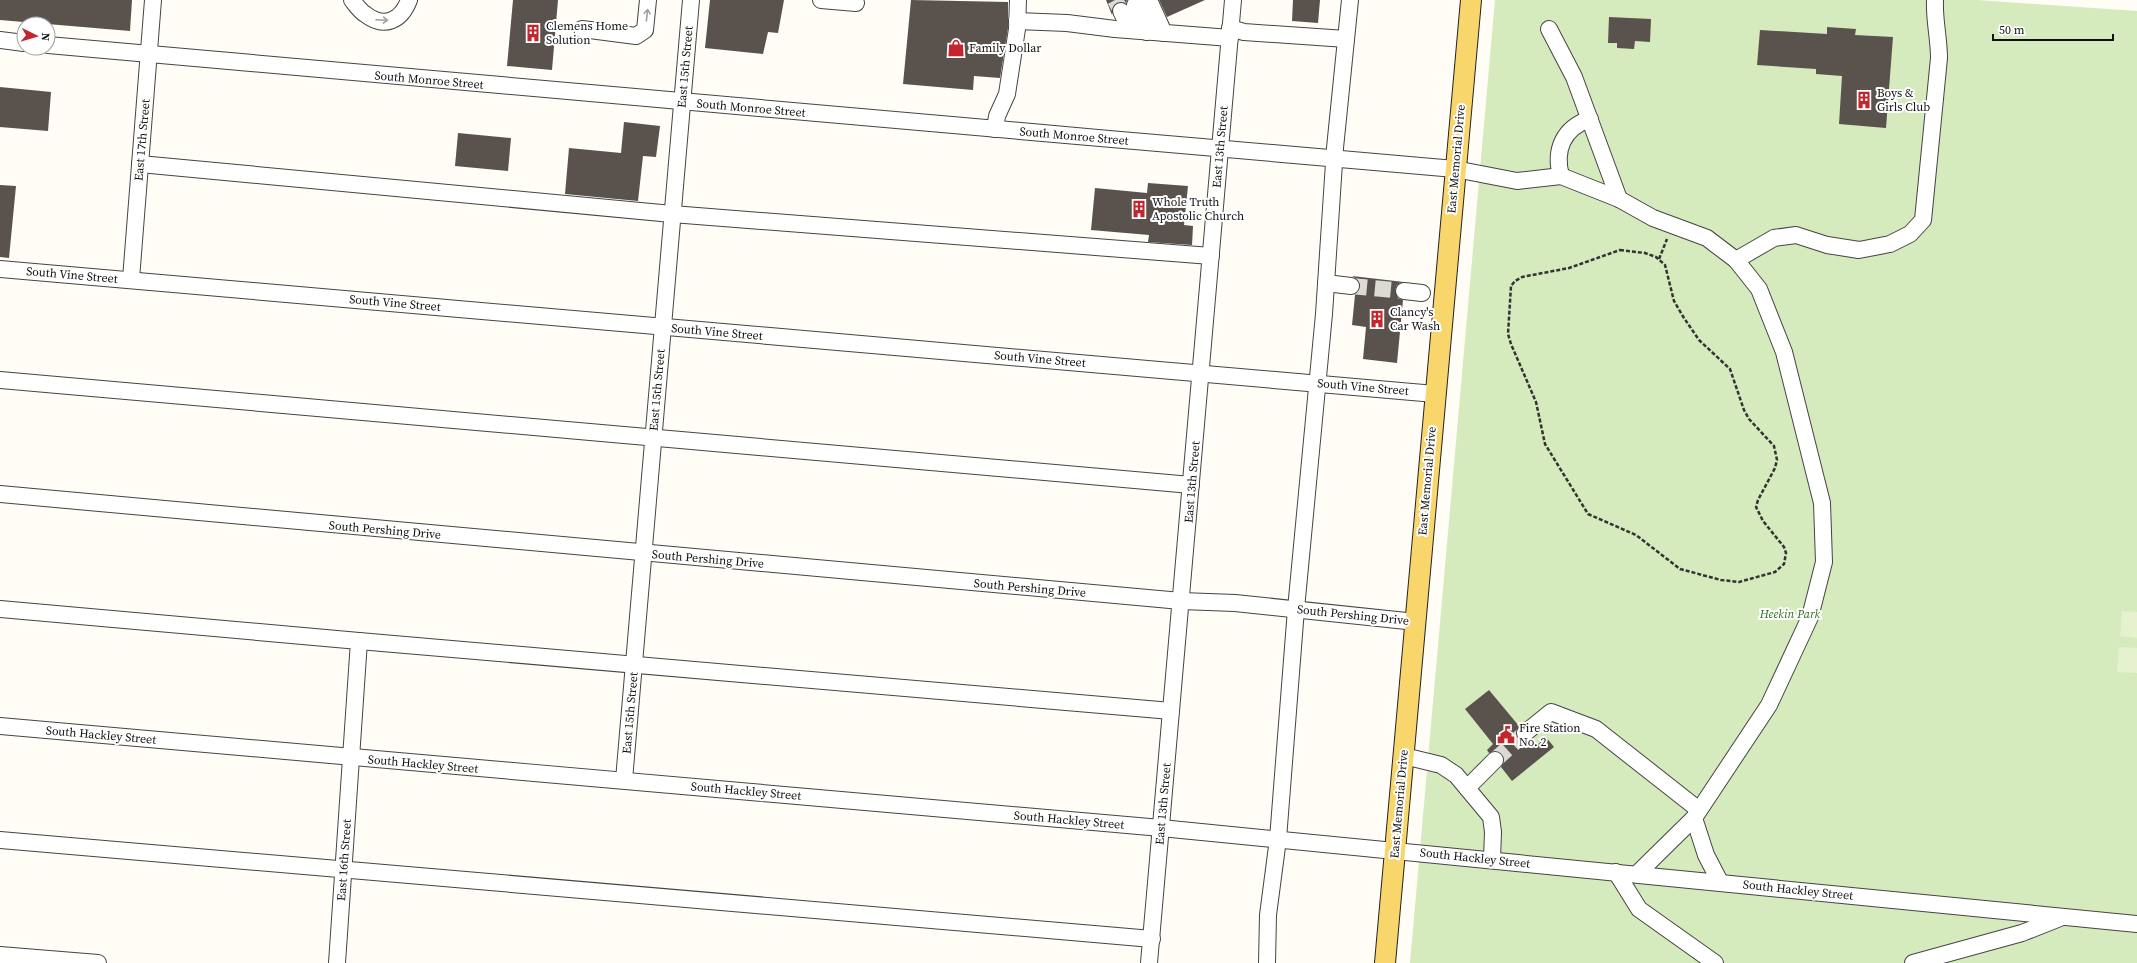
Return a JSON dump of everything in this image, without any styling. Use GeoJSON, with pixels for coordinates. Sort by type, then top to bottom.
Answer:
{"type":"FeatureCollection","features":[{"type":"Feature","properties":{"kind":"main road","name":"East Memorial Drive"},"geometry":{"type":"LineString","coordinates":[[1385,963],[1471,0]]}},
{"type":"Feature","properties":{"kind":"street","name":"East 17th Street"},"geometry":{"type":"LineString","coordinates":[[131,280],[153,0]]}},
{"type":"Feature","properties":{"kind":"street"},"geometry":{"type":"LineString","coordinates":[[352,0],[364,14],[379,22],[394,20],[404,12],[409,0]]}},
{"type":"Feature","properties":{"kind":"street"},"geometry":{"type":"LineString","coordinates":[[582,29],[636,36],[645,30],[648,0]]}},
{"type":"Feature","properties":{"kind":"street","name":"East 15th Street"},"geometry":{"type":"LineString","coordinates":[[624,780],[691,0]]}},
{"type":"Feature","properties":{"kind":"street"},"geometry":{"type":"LineString","coordinates":[[821,0],[856,3]]}},
{"type":"Feature","properties":{"kind":"street"},"geometry":{"type":"LineString","coordinates":[[995,129],[997,116],[1007,94],[1017,21],[1018,0]]}},
{"type":"Feature","properties":{"kind":"street","name":"East 13th Street"},"geometry":{"type":"LineString","coordinates":[[1150,963],[1233,0]]}},
{"type":"Feature","properties":{"kind":"street"},"geometry":{"type":"LineString","coordinates":[[1267,963],[1268,915],[1278,839],[1296,609],[1350,0]]}},
{"type":"Feature","properties":{"kind":"street"},"geometry":{"type":"LineString","coordinates":[[1736,260],[1774,238],[1796,235],[1827,245],[1859,250],[1890,244],[1910,234],[1923,220],[1938,58],[1939,37],[1934,19],[1935,0]]}},
{"type":"Feature","properties":{"kind":"street"},"geometry":{"type":"LineString","coordinates":[[1130,30],[1135,5]]}},
{"type":"Feature","properties":{"kind":"street"},"geometry":{"type":"LineString","coordinates":[[1135,5],[1164,33]]}},
{"type":"Feature","properties":{"kind":"street"},"geometry":{"type":"LineString","coordinates":[[1135,5],[1147,32]]}},
{"type":"Feature","properties":{"kind":"street"},"geometry":{"type":"LineString","coordinates":[[1017,21],[1067,23],[1164,33],[1244,32],[1346,39]]}},
{"type":"Feature","properties":{"kind":"street"},"geometry":{"type":"LineString","coordinates":[[1550,29],[1574,77],[1619,199]]}},
{"type":"Feature","properties":{"kind":"street"},"geometry":{"type":"LineString","coordinates":[[0,40],[16,42]]}},
{"type":"Feature","properties":{"kind":"street","name":"South Monroe Street"},"geometry":{"type":"LineString","coordinates":[[56,46],[488,86],[682,101],[1455,169],[1517,181],[1561,176]]}},
{"type":"Feature","properties":{"kind":"street"},"geometry":{"type":"LineString","coordinates":[[1590,119],[1581,122],[1569,131],[1559,151],[1557,162],[1561,176],[1619,199],[1653,218],[1707,238],[1736,260],[1759,289],[1784,352],[1822,504],[1824,562],[1810,617],[1769,705],[1696,814],[1637,874]]}},
{"type":"Feature","properties":{"kind":"street"},"geometry":{"type":"LineString","coordinates":[[140,164],[672,214],[1211,256]]}},
{"type":"Feature","properties":{"kind":"street","name":"South Vine Street"},"geometry":{"type":"LineString","coordinates":[[0,269],[1435,394]]}},
{"type":"Feature","properties":{"kind":"street"},"geometry":{"type":"LineString","coordinates":[[1326,283],[1351,286]]}},
{"type":"Feature","properties":{"kind":"street"},"geometry":{"type":"LineString","coordinates":[[1404,291],[1422,293]]}},
{"type":"Feature","properties":{"kind":"street"},"geometry":{"type":"LineString","coordinates":[[0,380],[1191,484]]}},
{"type":"Feature","properties":{"kind":"street","name":"South Pershing Drive"},"geometry":{"type":"LineString","coordinates":[[0,494],[643,554],[1181,601],[1235,603],[1416,622]]}},
{"type":"Feature","properties":{"kind":"street"},"geometry":{"type":"LineString","coordinates":[[0,609],[1171,711]]}},
{"type":"Feature","properties":{"kind":"street","name":"East 16th Street"},"geometry":{"type":"LineString","coordinates":[[337,963],[359,641]]}},
{"type":"Feature","properties":{"kind":"street"},"geometry":{"type":"LineString","coordinates":[[1525,733],[1551,712],[1596,729],[1696,814],[1706,856],[1720,882]]}},
{"type":"Feature","properties":{"kind":"street","name":"South Hackley Street"},"geometry":{"type":"LineString","coordinates":[[0,726],[1161,828],[1492,859],[2137,924]]}},
{"type":"Feature","properties":{"kind":"street"},"geometry":{"type":"LineString","coordinates":[[1404,756],[1441,765],[1456,775],[1491,817],[1493,832],[1492,859]]}},
{"type":"Feature","properties":{"kind":"street"},"geometry":{"type":"LineString","coordinates":[[1467,788],[1495,760]]}},
{"type":"Feature","properties":{"kind":"street"},"geometry":{"type":"LineString","coordinates":[[0,840],[1152,939]]}},
{"type":"Feature","properties":{"kind":"street"},"geometry":{"type":"LineString","coordinates":[[1616,872],[1639,909],[1714,963]]}},
{"type":"Feature","properties":{"kind":"street"},"geometry":{"type":"LineString","coordinates":[[1913,963],[2022,934],[2062,917]]}},
{"type":"Feature","properties":{"kind":"street"},"geometry":{"type":"LineString","coordinates":[[0,955],[98,963]]}},
{"type":"Feature","properties":{"kind":"path"},"geometry":{"type":"LineString","coordinates":[[1659,259],[1672,225]]}},
{"type":"Feature","properties":{"kind":"path"},"geometry":{"type":"LineString","coordinates":[[1620,250],[1645,253],[1659,259],[1665,265],[1674,300],[1684,318],[1699,340],[1730,369],[1744,410],[1749,419],[1774,446],[1776,452],[1775,468],[1758,500],[1756,507],[1763,521],[1784,547],[1786,559],[1782,568],[1761,577],[1745,581],[1721,580],[1680,569],[1636,535],[1588,514],[1545,444],[1536,402],[1511,344],[1508,334],[1511,286],[1515,281],[1522,278],[1575,266],[1620,250]]}},
{"type":"Feature","properties":{"kind":"green space","name":"Heekin Park"},"geometry":{"type":"Polygon","coordinates":[[[1495,0],[1977,0],[2137,11],[2137,963],[1410,963],[1495,0]]]}},
{"type":"Feature","properties":{"kind":"green space"},"geometry":{"type":"Polygon","coordinates":[[[2122,611],[2137,612],[2137,638],[2120,636],[2122,611]]]}},
{"type":"Feature","properties":{"kind":"green space"},"geometry":{"type":"Polygon","coordinates":[[[2119,647],[2137,648],[2137,673],[2117,672],[2119,647]]]}},
{"type":"Feature","properties":{"kind":"building"},"geometry":{"type":"Polygon","coordinates":[[[0,0],[132,0],[130,31],[56,25],[56,16],[16,16],[16,21],[0,20],[0,0]]]}},
{"type":"Feature","properties":{"kind":"building","name":"Clemens Home Solution"},"geometry":{"type":"Polygon","coordinates":[[[513,0],[558,0],[552,70],[507,66],[513,0]]]}},
{"type":"Feature","properties":{"kind":"building"},"geometry":{"type":"Polygon","coordinates":[[[710,0],[784,0],[778,33],[768,32],[763,54],[705,48],[710,0]]]}},
{"type":"Feature","properties":{"kind":"building","name":"Family Dollar"},"geometry":{"type":"Polygon","coordinates":[[[911,0],[1008,2],[1008,28],[1000,78],[974,76],[973,90],[903,84],[911,0]]]}},
{"type":"Feature","properties":{"kind":"building"},"geometry":{"type":"Polygon","coordinates":[[[1106,0],[1127,0],[1126,3],[1117,2],[1113,5],[1112,15],[1106,0]]]}},
{"type":"Feature","properties":{"kind":"building"},"geometry":{"type":"Polygon","coordinates":[[[1159,0],[1205,0],[1167,17],[1159,0]]]}},
{"type":"Feature","properties":{"kind":"building"},"geometry":{"type":"Polygon","coordinates":[[[1293,0],[1320,0],[1318,23],[1292,21],[1293,0]]]}},
{"type":"Feature","properties":{"kind":"building"},"geometry":{"type":"Polygon","coordinates":[[[1609,17],[1651,19],[1650,42],[1635,41],[1634,49],[1617,48],[1617,43],[1608,43],[1609,17]]]}},
{"type":"Feature","properties":{"kind":"building","name":"Boys & Girls Club"},"geometry":{"type":"Polygon","coordinates":[[[1827,27],[1856,29],[1855,35],[1893,37],[1886,128],[1839,124],[1842,76],[1816,74],[1816,69],[1757,65],[1760,30],[1827,34],[1827,27]]]}},
{"type":"Feature","properties":{"kind":"building"},"geometry":{"type":"Polygon","coordinates":[[[0,87],[51,92],[48,131],[0,127],[0,87]]]}},
{"type":"Feature","properties":{"kind":"building"},"geometry":{"type":"Polygon","coordinates":[[[624,122],[660,126],[656,157],[643,156],[638,201],[565,194],[569,148],[621,153],[624,122]]]}},
{"type":"Feature","properties":{"kind":"building"},"geometry":{"type":"Polygon","coordinates":[[[458,133],[511,138],[508,171],[455,166],[458,133]]]}},
{"type":"Feature","properties":{"kind":"building","name":"Whole Truth Apostolic Church"},"geometry":{"type":"Polygon","coordinates":[[[1148,183],[1188,186],[1184,225],[1193,226],[1192,245],[1148,242],[1149,235],[1091,230],[1095,188],[1147,193],[1148,183]]]}},
{"type":"Feature","properties":{"kind":"building"},"geometry":{"type":"Polygon","coordinates":[[[0,185],[16,186],[9,258],[0,257],[0,185]]]}},
{"type":"Feature","properties":{"kind":"building","name":"Clancy's Car Wash"},"geometry":{"type":"Polygon","coordinates":[[[1352,276],[1404,282],[1397,285],[1395,290],[1398,298],[1403,300],[1397,363],[1363,359],[1366,327],[1352,325],[1355,295],[1360,287],[1357,279],[1352,276]]]}},
{"type":"Feature","properties":{"kind":"building","name":"Fire Station No. 2"},"geometry":{"type":"Polygon","coordinates":[[[1489,690],[1519,726],[1516,734],[1518,739],[1526,742],[1531,740],[1536,746],[1546,737],[1554,747],[1512,781],[1501,767],[1504,762],[1502,754],[1497,751],[1489,753],[1487,750],[1493,744],[1465,709],[1489,690]]]}},
{"type":"Feature","properties":{"kind":"tunnel"},"geometry":{"type":"LineString","coordinates":[[1115,0],[1121,11]]}},
{"type":"Feature","properties":{"kind":"tunnel"},"geometry":{"type":"LineString","coordinates":[[1351,286],[1404,291]]}},
{"type":"Feature","properties":{"kind":"tunnel"},"geometry":{"type":"LineString","coordinates":[[1495,760],[1525,733]]}},
{"type":"Feature","properties":{"kind":"place","name":"Clemens Home Solution"},"geometry":{"type":"Point","coordinates":[533,33]}},
{"type":"Feature","properties":{"kind":"place","name":"Family Dollar"},"geometry":{"type":"Point","coordinates":[956,48]}},
{"type":"Feature","properties":{"kind":"place","name":"Boys & Girls Club"},"geometry":{"type":"Point","coordinates":[1864,100]}},
{"type":"Feature","properties":{"kind":"place","name":"Whole Truth Apostolic Church"},"geometry":{"type":"Point","coordinates":[1139,209]}},
{"type":"Feature","properties":{"kind":"place","name":"Clancy's Car Wash"},"geometry":{"type":"Point","coordinates":[1377,319]}},
{"type":"Feature","properties":{"kind":"place","name":"Fire Station No. 2"},"geometry":{"type":"Point","coordinates":[1506,735]}}]}
